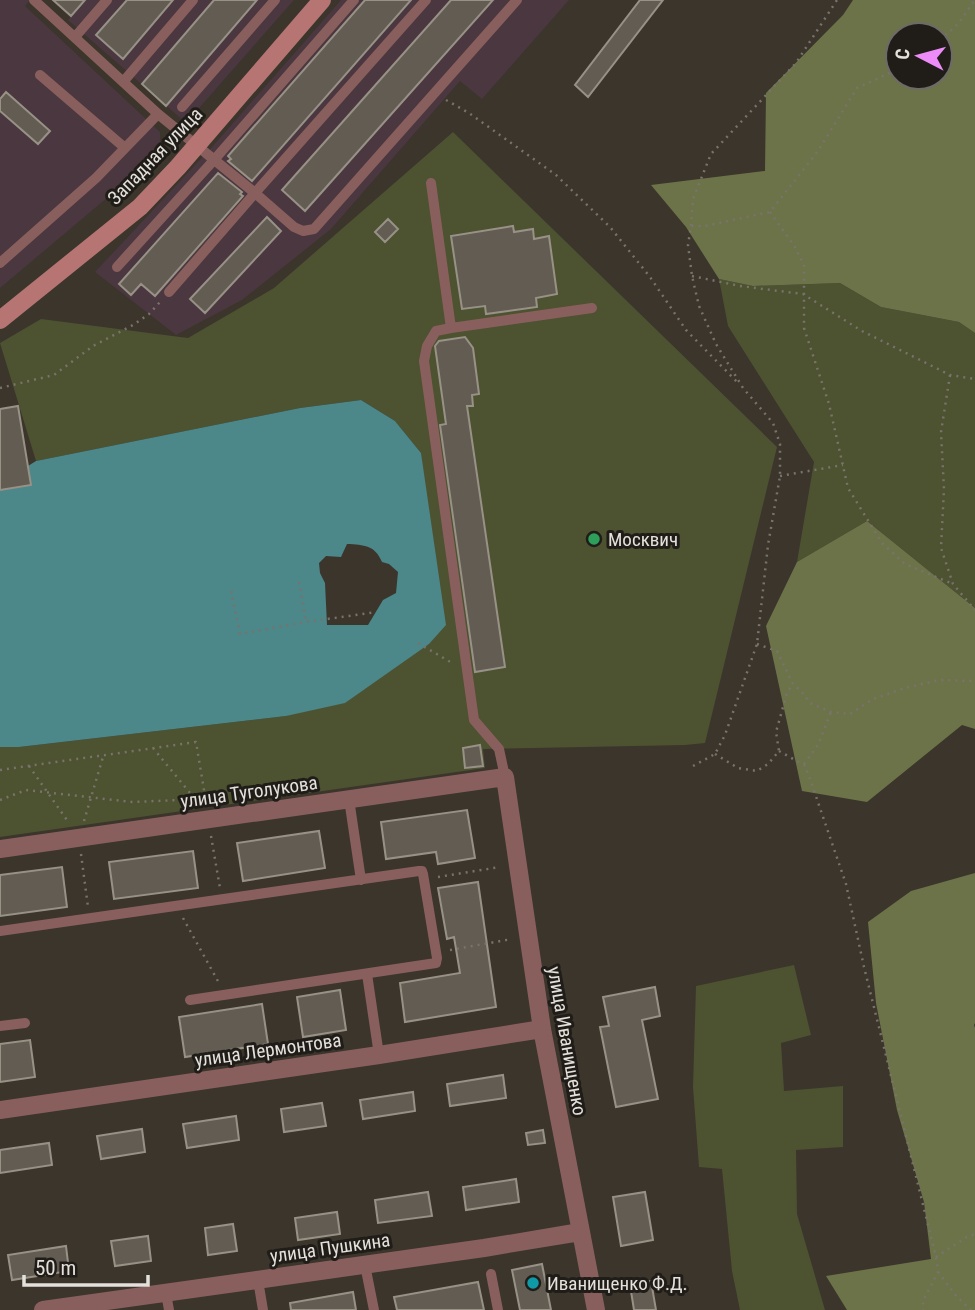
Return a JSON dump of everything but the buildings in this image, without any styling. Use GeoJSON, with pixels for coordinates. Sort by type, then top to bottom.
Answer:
{"type":"FeatureCollection","features":[{"type":"Feature","properties":{"kind":"street","name":"Западная улица"},"geometry":{"type":"LineString","coordinates":[[0,320],[139,207],[197,146],[322,0]]}},
{"type":"Feature","properties":{"kind":"street","name":"улица Туголукова"},"geometry":{"type":"LineString","coordinates":[[0,849],[505,777]]}},
{"type":"Feature","properties":{"kind":"street","name":"улица Иванищенко"},"geometry":{"type":"LineString","coordinates":[[505,777],[542,1029],[596,1310]]}},
{"type":"Feature","properties":{"kind":"street","name":"улица Лермонтова"},"geometry":{"type":"LineString","coordinates":[[0,1110],[542,1029]]}},
{"type":"Feature","properties":{"kind":"street","name":"улица Пушкина"},"geometry":{"type":"LineString","coordinates":[[43,1310],[168,1301],[258,1280],[484,1248],[580,1231]]}},
{"type":"Feature","properties":{"kind":"lane"},"geometry":{"type":"LineString","coordinates":[[34,0],[158,114],[294,227],[303,231],[314,229],[517,0]]}},
{"type":"Feature","properties":{"kind":"lane"},"geometry":{"type":"LineString","coordinates":[[75,37],[107,0]]}},
{"type":"Feature","properties":{"kind":"lane"},"geometry":{"type":"LineString","coordinates":[[123,82],[193,0]]}},
{"type":"Feature","properties":{"kind":"lane"},"geometry":{"type":"LineString","coordinates":[[182,107],[275,0]]}},
{"type":"Feature","properties":{"kind":"lane"},"geometry":{"type":"LineString","coordinates":[[117,267],[354,0]]}},
{"type":"Feature","properties":{"kind":"lane"},"geometry":{"type":"LineString","coordinates":[[169,292],[426,0]]}},
{"type":"Feature","properties":{"kind":"lane"},"geometry":{"type":"LineString","coordinates":[[40,75],[125,148]]}},
{"type":"Feature","properties":{"kind":"lane"},"geometry":{"type":"LineString","coordinates":[[0,263],[96,178],[158,114]]}},
{"type":"Feature","properties":{"kind":"lane"},"geometry":{"type":"LineString","coordinates":[[431,183],[451,328]]}},
{"type":"Feature","properties":{"kind":"lane"},"geometry":{"type":"LineString","coordinates":[[505,777],[499,749],[474,720],[424,361],[426,346],[436,331],[592,308]]}},
{"type":"Feature","properties":{"kind":"lane"},"geometry":{"type":"LineString","coordinates":[[349,799],[361,880]]}},
{"type":"Feature","properties":{"kind":"lane"},"geometry":{"type":"LineString","coordinates":[[0,931],[422,872],[436,963],[190,1000]]}},
{"type":"Feature","properties":{"kind":"lane"},"geometry":{"type":"LineString","coordinates":[[367,974],[379,1055]]}},
{"type":"Feature","properties":{"kind":"lane"},"geometry":{"type":"LineString","coordinates":[[0,1026],[25,1023]]}},
{"type":"Feature","properties":{"kind":"lane"},"geometry":{"type":"LineString","coordinates":[[365,1265],[374,1310]]}},
{"type":"Feature","properties":{"kind":"lane"},"geometry":{"type":"LineString","coordinates":[[491,1274],[498,1310]]}},
{"type":"Feature","properties":{"kind":"lane"},"geometry":{"type":"LineString","coordinates":[[258,1280],[262,1310]]}},
{"type":"Feature","properties":{"kind":"path"},"geometry":{"type":"LineString","coordinates":[[743,388],[716,344],[699,306],[688,245],[693,199],[711,154],[796,63],[837,0]]}},
{"type":"Feature","properties":{"kind":"path"},"geometry":{"type":"LineString","coordinates":[[954,28],[975,0]]}},
{"type":"Feature","properties":{"kind":"path"},"geometry":{"type":"LineString","coordinates":[[691,226],[705,226],[770,212],[818,151],[858,88],[884,76]]}},
{"type":"Feature","properties":{"kind":"path"},"geometry":{"type":"LineString","coordinates":[[434,94],[469,113],[556,175],[610,227],[650,277],[686,330],[773,423],[780,444],[780,476],[768,545],[757,643],[725,735],[715,754],[693,766]]}},
{"type":"Feature","properties":{"kind":"path"},"geometry":{"type":"LineString","coordinates":[[770,212],[795,247],[804,265],[804,328],[829,404],[848,488],[882,543],[905,564],[953,584]]}},
{"type":"Feature","properties":{"kind":"path"},"geometry":{"type":"LineString","coordinates":[[692,276],[740,286],[803,294],[862,331],[950,375],[975,379]]}},
{"type":"Feature","properties":{"kind":"path"},"geometry":{"type":"LineString","coordinates":[[0,388],[54,375],[93,345],[149,314],[169,292]]}},
{"type":"Feature","properties":{"kind":"path"},"geometry":{"type":"LineString","coordinates":[[950,375],[941,432],[944,489],[941,548],[953,584],[975,610]]}},
{"type":"Feature","properties":{"kind":"path"},"geometry":{"type":"LineString","coordinates":[[780,476],[843,465]]}},
{"type":"Feature","properties":{"kind":"path"},"geometry":{"type":"LineString","coordinates":[[299,582],[306,622]]}},
{"type":"Feature","properties":{"kind":"path"},"geometry":{"type":"LineString","coordinates":[[231,591],[240,634],[376,611]]}},
{"type":"Feature","properties":{"kind":"path"},"geometry":{"type":"LineString","coordinates":[[418,643],[452,663]]}},
{"type":"Feature","properties":{"kind":"path"},"geometry":{"type":"LineString","coordinates":[[757,643],[777,651],[793,684],[810,703],[831,712],[850,714],[873,699],[939,680],[975,681]]}},
{"type":"Feature","properties":{"kind":"path"},"geometry":{"type":"LineString","coordinates":[[715,754],[738,768],[757,771],[768,764],[779,751],[776,732],[787,694],[793,684]]}},
{"type":"Feature","properties":{"kind":"path"},"geometry":{"type":"LineString","coordinates":[[804,765],[817,745],[831,712]]}},
{"type":"Feature","properties":{"kind":"path"},"geometry":{"type":"LineString","coordinates":[[0,770],[196,742],[221,900]]}},
{"type":"Feature","properties":{"kind":"path"},"geometry":{"type":"LineString","coordinates":[[153,748],[195,799]]}},
{"type":"Feature","properties":{"kind":"path"},"geometry":{"type":"LineString","coordinates":[[779,751],[804,765],[809,776],[846,884],[938,1272],[971,1310]]}},
{"type":"Feature","properties":{"kind":"path"},"geometry":{"type":"LineString","coordinates":[[79,838],[104,755]]}},
{"type":"Feature","properties":{"kind":"path"},"geometry":{"type":"LineString","coordinates":[[0,800],[26,790],[132,802],[205,799]]}},
{"type":"Feature","properties":{"kind":"path"},"geometry":{"type":"LineString","coordinates":[[424,879],[508,865]]}},
{"type":"Feature","properties":{"kind":"path"},"geometry":{"type":"LineString","coordinates":[[176,906],[226,995]]}},
{"type":"Feature","properties":{"kind":"path"},"geometry":{"type":"LineString","coordinates":[[436,952],[517,938]]}},
{"type":"Feature","properties":{"kind":"path"},"geometry":{"type":"LineString","coordinates":[[936,1257],[970,1235],[975,1235]]}},
{"type":"Feature","properties":{"kind":"path"},"geometry":{"type":"LineString","coordinates":[[923,1310],[923,1301],[938,1272]]}},
{"type":"Feature","properties":{"kind":"shaded area"},"geometry":{"type":"Polygon","coordinates":[[[0,0],[30,0],[25,6],[160,132],[160,148],[133,176],[0,288],[0,0]]]}},
{"type":"Feature","properties":{"kind":"shaded area"},"geometry":{"type":"Polygon","coordinates":[[[294,0],[186,123],[68,20],[71,16],[55,2],[294,0]]]}},
{"type":"Feature","properties":{"kind":"shaded area"},"geometry":{"type":"Polygon","coordinates":[[[341,0],[569,0],[482,99],[460,81],[331,229],[242,300],[176,335],[95,272],[212,147],[341,0]]]}},
{"type":"Feature","properties":{"kind":"green space"},"geometry":{"type":"Polygon","coordinates":[[[853,0],[975,0],[975,333],[959,322],[881,307],[840,283],[753,286],[719,279],[686,227],[651,185],[765,171],[766,93],[843,15],[853,0]]]}},
{"type":"Feature","properties":{"kind":"green space","name":"Москвич"},"geometry":{"type":"Polygon","coordinates":[[[453,132],[777,447],[705,743],[483,749],[485,768],[0,837],[0,747],[286,716],[429,644],[421,453],[395,421],[361,400],[300,408],[36,461],[0,343],[41,319],[188,338],[274,288],[453,132]]]}},
{"type":"Feature","properties":{"kind":"green space"},"geometry":{"type":"Polygon","coordinates":[[[719,279],[753,286],[840,283],[881,307],[959,322],[975,333],[975,608],[867,521],[797,562],[814,462],[728,326],[719,279]]]}},
{"type":"Feature","properties":{"kind":"green space"},"geometry":{"type":"Polygon","coordinates":[[[867,521],[975,608],[975,729],[962,725],[867,802],[802,791],[766,626],[797,562],[867,521]]]}},
{"type":"Feature","properties":{"kind":"green space"},"geometry":{"type":"Polygon","coordinates":[[[975,873],[975,1310],[847,1310],[826,1276],[931,1259],[924,1202],[897,1110],[876,1003],[868,922],[911,891],[975,873]]]}},
{"type":"Feature","properties":{"kind":"green space"},"geometry":{"type":"Polygon","coordinates":[[[794,965],[811,1035],[781,1043],[784,1091],[843,1086],[843,1147],[796,1150],[797,1214],[825,1310],[740,1310],[732,1271],[722,1169],[699,1167],[693,1087],[696,986],[794,965]]]}},
{"type":"Feature","properties":{"kind":"water"},"geometry":{"type":"Polygon","coordinates":[[[361,400],[395,421],[421,453],[446,625],[429,644],[345,703],[286,716],[0,747],[0,490],[30,485],[28,466],[36,461],[300,408],[361,400]],[[347,544],[341,557],[326,556],[319,563],[325,583],[327,625],[368,625],[383,600],[396,593],[398,572],[382,562],[372,549],[347,544]]]}},
{"type":"Feature","properties":{"kind":"place","name":"Москвич"},"geometry":{"type":"Point","coordinates":[594,539]}},
{"type":"Feature","properties":{"kind":"place","name":"Иванищенко Ф.Д."},"geometry":{"type":"Point","coordinates":[533,1283]}}]}
